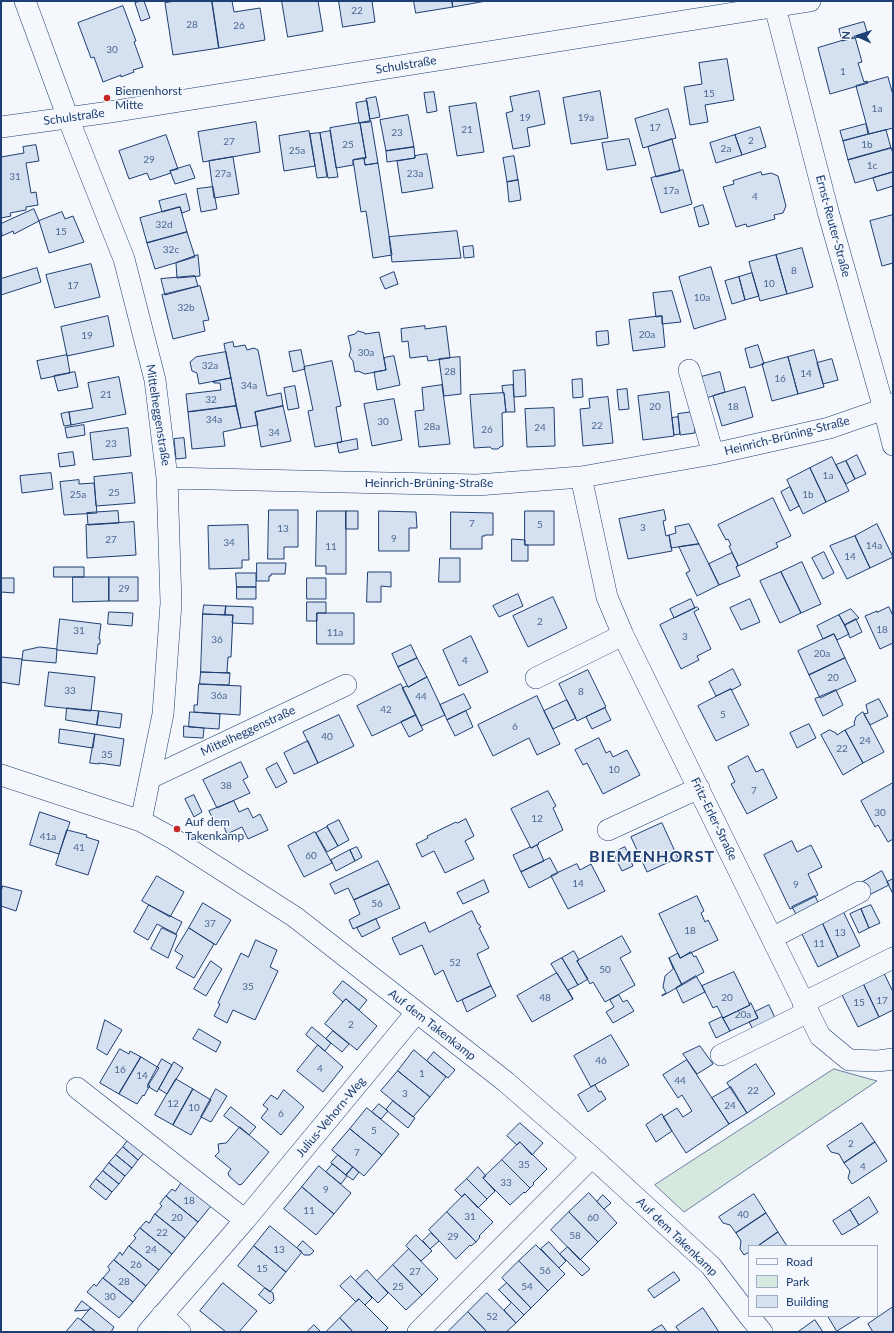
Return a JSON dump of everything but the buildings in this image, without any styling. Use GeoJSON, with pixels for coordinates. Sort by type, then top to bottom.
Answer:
{"type":"FeatureCollection","features":[{"type":"Feature","properties":{"kind":"street","name":"Mittelheggenstraße"},"geometry":{"type":"LineString","coordinates":[[25,1],[68,118],[124,259],[155,380],[167,478],[171,603],[163,714],[140,821]]}},
{"type":"Feature","properties":{"kind":"street","name":"Schulstraße"},"geometry":{"type":"LineString","coordinates":[[1,127],[68,118],[810,1]]}},
{"type":"Feature","properties":{"kind":"street","name":"Ernst-Reuter-Straße"},"geometry":{"type":"LineString","coordinates":[[775,7],[829,216],[888,406],[893,445]]}},
{"type":"Feature","properties":{"kind":"street","name":"Heinrich-Brüning-Straße"},"geometry":{"type":"LineString","coordinates":[[689,370],[713,454]]}},
{"type":"Feature","properties":{"kind":"street","name":"Heinrich-Brüning-Straße"},"geometry":{"type":"LineString","coordinates":[[167,478],[477,485],[581,477],[713,454],[829,428],[888,406]]}},
{"type":"Feature","properties":{"kind":"street","name":"Fritz-Erler-Straße"},"geometry":{"type":"LineString","coordinates":[[581,477],[607,597],[623,635],[820,1036],[849,1060],[893,1059]]}},
{"type":"Feature","properties":{"kind":"street"},"geometry":{"type":"LineString","coordinates":[[536,678],[623,635]]}},
{"type":"Feature","properties":{"kind":"street","name":"Mittelheggenstraße"},"geometry":{"type":"LineString","coordinates":[[150,778],[346,685]]}},
{"type":"Feature","properties":{"kind":"street","name":"Auf dem Takenkamp"},"geometry":{"type":"LineString","coordinates":[[1,775],[140,821],[172,838],[295,917],[506,1082],[592,1157],[710,1266],[748,1315]]}},
{"type":"Feature","properties":{"kind":"street"},"geometry":{"type":"LineString","coordinates":[[608,830],[699,788]]}},
{"type":"Feature","properties":{"kind":"street"},"geometry":{"type":"LineString","coordinates":[[772,938],[860,892]]}},
{"type":"Feature","properties":{"kind":"street"},"geometry":{"type":"LineString","coordinates":[[721,1055],[893,958]]}},
{"type":"Feature","properties":{"kind":"street","name":"Julius-Vehorn-Weg"},"geometry":{"type":"LineString","coordinates":[[148,1332],[245,1220],[416,1013]]}},
{"type":"Feature","properties":{"kind":"street"},"geometry":{"type":"LineString","coordinates":[[77,1088],[245,1220]]}},
{"type":"Feature","properties":{"kind":"street"},"geometry":{"type":"LineString","coordinates":[[418,1332],[592,1157]]}},
{"type":"Feature","properties":{"kind":"street"},"geometry":{"type":"LineString","coordinates":[[162,1315],[180,1332]]}},
{"type":"Feature","properties":{"kind":"street","name":"Auf dem Takenkamp"},"geometry":{"type":"LineString","coordinates":[[750,1317],[762,1332]]}},
{"type":"Feature","properties":{"kind":"green space"},"geometry":{"type":"Polygon","coordinates":[[[834,1069],[877,1081],[684,1212],[655,1185],[834,1069]]]}},
{"type":"Feature","properties":{"kind":"place","name":"Biemenhorst Mitte"},"geometry":{"type":"Point","coordinates":[107,98]}},
{"type":"Feature","properties":{"kind":"place","name":"Auf dem Takenkamp"},"geometry":{"type":"Point","coordinates":[177,829]}},
{"type":"Feature","properties":{"kind":"district","name":"BIEMENHORST"},"geometry":{"type":"Point","coordinates":[652,857]}}]}
